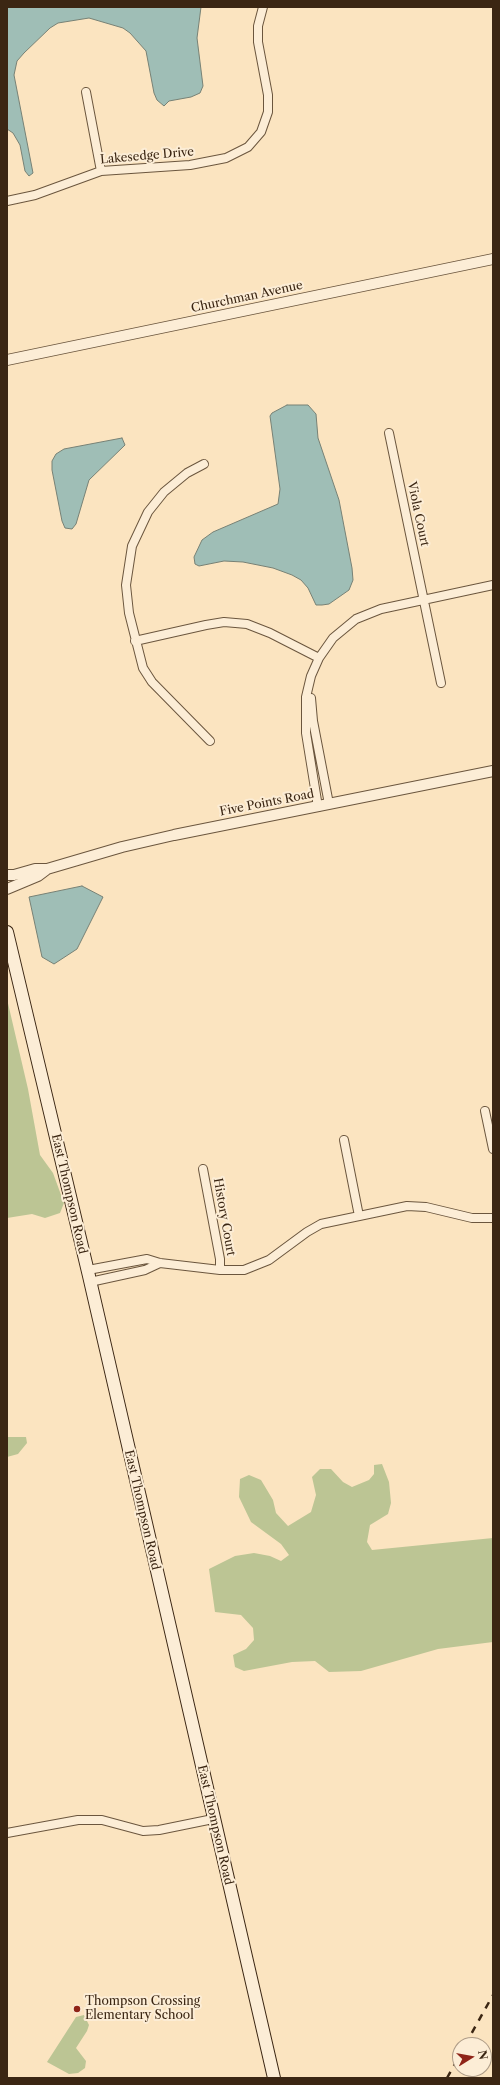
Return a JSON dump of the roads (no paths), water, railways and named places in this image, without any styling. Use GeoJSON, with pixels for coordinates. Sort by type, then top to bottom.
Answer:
{"type":"FeatureCollection","features":[{"type":"Feature","properties":{"kind":"main road","name":"East Thompson Road"},"geometry":{"type":"LineString","coordinates":[[7,939],[20,984],[89,1276],[213,1819],[274,2078]]}},
{"type":"Feature","properties":{"kind":"street","name":"Lakesedge Drive"},"geometry":{"type":"LineString","coordinates":[[7,202],[35,195],[102,171],[179,167],[226,158],[248,147],[261,132],[268,117],[269,100],[258,42],[258,26],[263,7]]}},
{"type":"Feature","properties":{"kind":"street"},"geometry":{"type":"LineString","coordinates":[[86,92],[102,171]]}},
{"type":"Feature","properties":{"kind":"street","name":"Churchman Avenue"},"geometry":{"type":"LineString","coordinates":[[7,360],[493,260]]}},
{"type":"Feature","properties":{"kind":"street","name":"Viola Court"},"geometry":{"type":"LineString","coordinates":[[389,433],[441,683]]}},
{"type":"Feature","properties":{"kind":"street"},"geometry":{"type":"LineString","coordinates":[[204,464],[187,474],[164,492],[148,512],[132,546],[126,585],[135,641],[143,668],[152,682],[210,741]]}},
{"type":"Feature","properties":{"kind":"street"},"geometry":{"type":"LineString","coordinates":[[318,806],[306,733],[306,697],[311,676],[319,658],[333,638],[356,620],[381,609],[493,585]]}},
{"type":"Feature","properties":{"kind":"street"},"geometry":{"type":"LineString","coordinates":[[135,641],[206,624],[224,622],[247,624],[270,633],[319,658]]}},
{"type":"Feature","properties":{"kind":"street"},"geometry":{"type":"LineString","coordinates":[[319,658],[311,701],[329,804]]}},
{"type":"Feature","properties":{"kind":"street","name":"Five Points Road"},"geometry":{"type":"LineString","coordinates":[[7,876],[14,876],[35,869],[47,869],[153,840],[493,771]]}},
{"type":"Feature","properties":{"kind":"street","name":"Five Points Road"},"geometry":{"type":"LineString","coordinates":[[7,889],[38,876],[47,869]]}},
{"type":"Feature","properties":{"kind":"street"},"geometry":{"type":"LineString","coordinates":[[485,1111],[493,1149]]}},
{"type":"Feature","properties":{"kind":"street"},"geometry":{"type":"LineString","coordinates":[[344,1140],[359,1216]]}},
{"type":"Feature","properties":{"kind":"street","name":"History Court"},"geometry":{"type":"LineString","coordinates":[[203,1169],[220,1259],[220,1270]]}},
{"type":"Feature","properties":{"kind":"street"},"geometry":{"type":"LineString","coordinates":[[89,1276],[147,1259],[160,1263],[220,1270],[239,1270],[255,1267],[273,1258],[313,1228],[327,1222],[417,1206],[472,1218],[493,1218]]}},
{"type":"Feature","properties":{"kind":"street"},"geometry":{"type":"LineString","coordinates":[[89,1276],[145,1270],[160,1263]]}},
{"type":"Feature","properties":{"kind":"street"},"geometry":{"type":"LineString","coordinates":[[7,1833],[78,1820],[102,1820],[143,1831],[159,1830],[213,1819]]}},
{"type":"Feature","properties":{"kind":"water"},"geometry":{"type":"Polygon","coordinates":[[[7,7],[201,7],[197,38],[203,86],[200,93],[191,97],[169,101],[164,106],[157,100],[154,93],[146,51],[130,33],[123,28],[89,18],[58,23],[50,28],[17,61],[14,75],[33,173],[29,176],[25,171],[20,145],[13,133],[7,129],[7,7]]]}},
{"type":"Feature","properties":{"kind":"water"},"geometry":{"type":"Polygon","coordinates":[[[287,405],[308,405],[316,414],[318,438],[339,500],[353,580],[349,590],[329,604],[316,605],[308,588],[301,580],[273,568],[243,562],[224,561],[199,566],[195,564],[194,557],[202,540],[213,532],[278,504],[280,489],[270,416],[272,413],[287,405]]]}},
{"type":"Feature","properties":{"kind":"water"},"geometry":{"type":"Polygon","coordinates":[[[122,438],[125,445],[89,480],[76,524],[72,529],[65,528],[62,521],[52,470],[52,461],[56,454],[64,449],[122,438]]]}},
{"type":"Feature","properties":{"kind":"water"},"geometry":{"type":"Polygon","coordinates":[[[82,886],[103,897],[77,949],[54,964],[42,957],[29,897],[82,886]]]}},
{"type":"Feature","properties":{"kind":"railway"},"geometry":{"type":"LineString","coordinates":[[469,2037],[493,1995]]}},
{"type":"Feature","properties":{"kind":"railway"},"geometry":{"type":"LineString","coordinates":[[447,2078],[452,2069]]}},
{"type":"Feature","properties":{"kind":"place","name":"Thompson Crossing Elementary School"},"geometry":{"type":"Point","coordinates":[77,2009]}}]}
